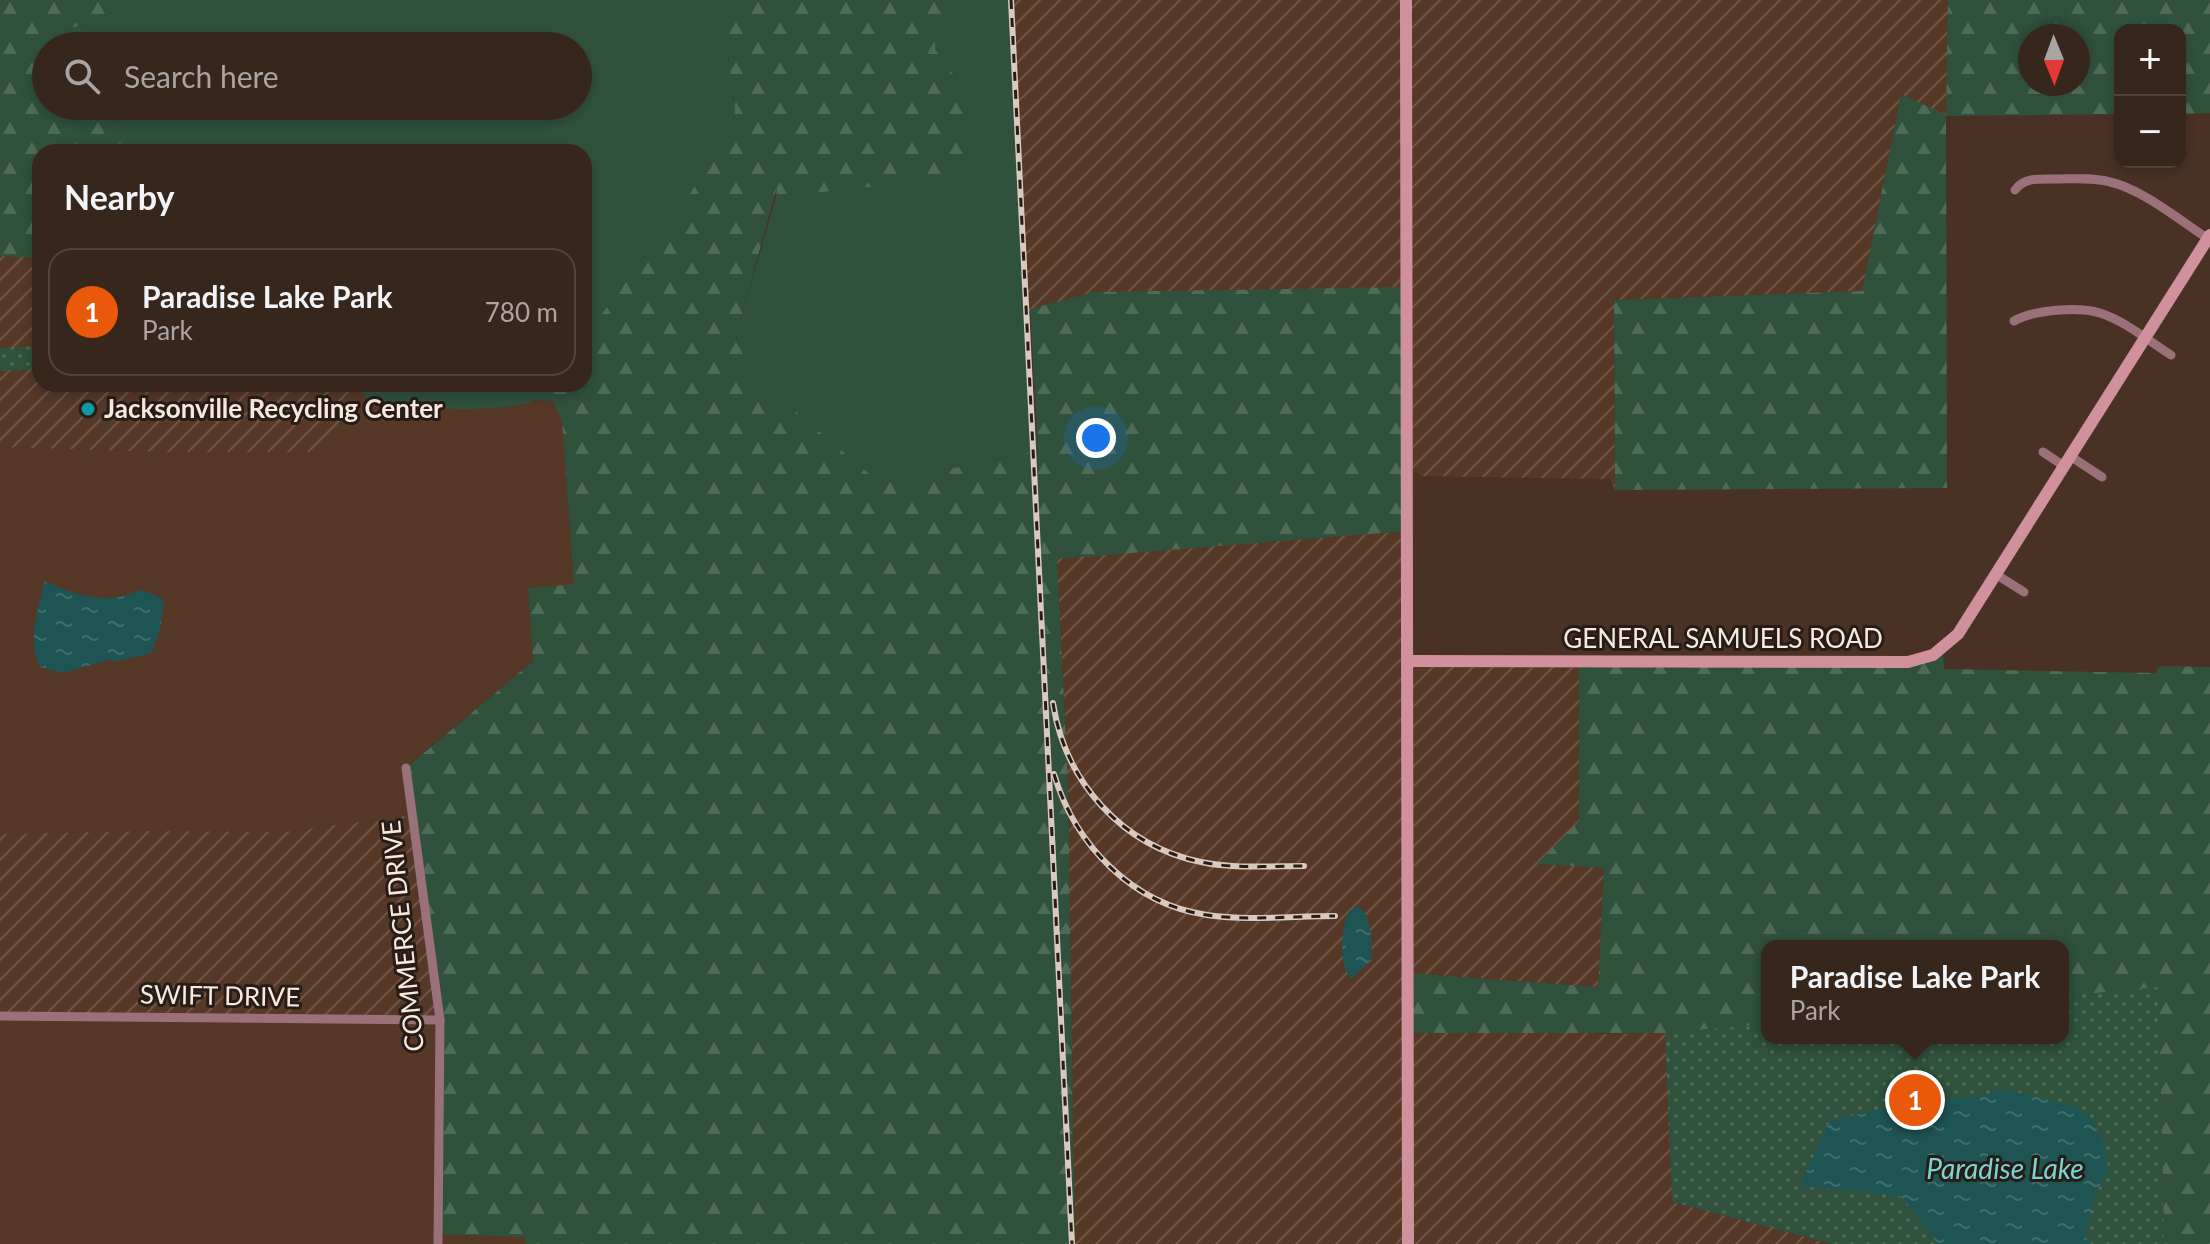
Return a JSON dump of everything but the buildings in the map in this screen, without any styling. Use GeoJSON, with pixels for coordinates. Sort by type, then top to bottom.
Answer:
{"type":"FeatureCollection","features":[{"type":"Feature","properties":{"kind":"street"},"geometry":{"type":"LineString","coordinates":[[1406,0],[1408,1244]]}},
{"type":"Feature","properties":{"kind":"street"},"geometry":{"type":"LineString","coordinates":[[2015,190],[2020,183],[2033,179],[2112,182],[2208,236]]}},
{"type":"Feature","properties":{"kind":"street","name":"GENERAL SAMUELS ROAD"},"geometry":{"type":"LineString","coordinates":[[1408,661],[1908,662],[1933,655],[1953,640],[1997,575],[2208,236]]}},
{"type":"Feature","properties":{"kind":"street"},"geometry":{"type":"LineString","coordinates":[[2014,321],[2041,311],[2099,313],[2171,355]]}},
{"type":"Feature","properties":{"kind":"street"},"geometry":{"type":"LineString","coordinates":[[2043,452],[2102,477]]}},
{"type":"Feature","properties":{"kind":"street"},"geometry":{"type":"LineString","coordinates":[[1997,575],[2024,592]]}},
{"type":"Feature","properties":{"kind":"street","name":"COMMERCE DRIVE"},"geometry":{"type":"LineString","coordinates":[[406,768],[440,1020],[438,1244]]}},
{"type":"Feature","properties":{"kind":"street","name":"SWIFT DRIVE"},"geometry":{"type":"LineString","coordinates":[[0,1016],[440,1020]]}},
{"type":"Feature","properties":{"kind":"shaded area"},"geometry":{"type":"Polygon","coordinates":[[[1011,0],[1948,0],[1946,116],[1901,94],[1862,291],[1614,300],[1615,490],[1610,479],[1422,476],[1094,292],[1025,312],[1011,0]]]}},
{"type":"Feature","properties":{"kind":"shaded area"},"geometry":{"type":"Polygon","coordinates":[[[0,256],[32,258],[32,392],[358,392],[327,452],[160,452],[0,447],[0,256]]]}},
{"type":"Feature","properties":{"kind":"shaded area"},"geometry":{"type":"Polygon","coordinates":[[[355,392],[364,392],[380,404],[390,406],[504,407],[534,400],[561,401],[574,585],[528,588],[533,661],[406,767],[412,815],[284,832],[0,834],[0,447],[160,452],[326,452],[355,392]]]}},
{"type":"Feature","properties":{"kind":"shaded area"},"geometry":{"type":"Polygon","coordinates":[[[1407,531],[1408,660],[1579,660],[1579,822],[1537,864],[1604,868],[1598,987],[1408,973],[1596,1034],[1665,1033],[1673,1202],[1832,1244],[1075,1244],[1068,784],[1057,558],[1407,531]]]}},
{"type":"Feature","properties":{"kind":"shaded area"},"geometry":{"type":"Polygon","coordinates":[[[412,815],[440,1020],[0,1016],[0,834],[284,832],[412,815]]]}},
{"type":"Feature","properties":{"kind":"shaded area"},"geometry":{"type":"Polygon","coordinates":[[[0,1016],[440,1020],[526,1244],[0,1244],[0,1016]]]}},
{"type":"Feature","properties":{"kind":"green space"},"geometry":{"type":"Polygon","coordinates":[[[0,0],[144,0],[62,32],[32,32],[32,120],[118,120],[130,144],[32,144],[32,258],[0,256],[0,0]]]}},
{"type":"Feature","properties":{"kind":"green space"},"geometry":{"type":"Polygon","coordinates":[[[144,0],[721,0],[735,109],[732,128],[684,203],[592,327],[592,144],[130,144],[118,120],[592,120],[592,32],[62,32],[144,0]]]}},
{"type":"Feature","properties":{"kind":"green space"},"geometry":{"type":"Polygon","coordinates":[[[721,0],[958,0],[939,20],[935,49],[969,96],[970,135],[955,178],[776,197],[777,187],[736,336],[758,394],[779,397],[880,483],[1038,451],[1030,309],[1094,292],[1407,287],[1407,531],[1057,559],[1068,784],[1075,1244],[526,1244],[525,1237],[438,1234],[440,1020],[406,768],[533,661],[528,588],[574,584],[562,421],[553,401],[534,400],[542,392],[592,392],[592,327],[684,203],[732,128],[735,109],[721,0]]]}},
{"type":"Feature","properties":{"kind":"green space"},"geometry":{"type":"Polygon","coordinates":[[[958,0],[1011,0],[1025,312],[1038,451],[880,483],[779,397],[758,394],[736,336],[776,197],[955,178],[969,96],[935,49],[939,20],[958,0]]]}},
{"type":"Feature","properties":{"kind":"green space"},"geometry":{"type":"Polygon","coordinates":[[[1948,0],[2210,0],[2210,113],[2186,114],[2186,24],[2114,24],[2114,114],[1946,116],[1947,488],[1615,490],[1614,300],[1862,291],[1901,94],[1946,115],[1948,0]]]}},
{"type":"Feature","properties":{"kind":"green space"},"geometry":{"type":"Polygon","coordinates":[[[32,346],[32,369],[0,371],[0,348],[32,346]]]}},
{"type":"Feature","properties":{"kind":"green space"},"geometry":{"type":"Polygon","coordinates":[[[362,392],[544,392],[533,401],[519,405],[458,409],[380,404],[368,400],[362,392]]]}},
{"type":"Feature","properties":{"kind":"green space"},"geometry":{"type":"Polygon","coordinates":[[[1943,649],[1944,669],[2156,673],[2159,667],[2164,666],[2210,667],[2210,1244],[2164,1244],[2158,988],[2069,995],[2069,940],[1761,940],[1761,1025],[1665,1033],[1408,1033],[1408,973],[1598,987],[1604,868],[1537,864],[1579,821],[1579,660],[1908,662],[1943,649]]]}},
{"type":"Feature","properties":{"kind":"green space"},"geometry":{"type":"Polygon","coordinates":[[[2158,987],[2164,1244],[1832,1244],[1672,1202],[1665,1033],[1761,1025],[1761,1044],[2069,1044],[2069,995],[2158,987]]]}},
{"type":"Feature","properties":{"kind":"water"},"geometry":{"type":"Polygon","coordinates":[[[45,581],[86,596],[116,598],[143,590],[164,600],[160,630],[151,653],[115,662],[112,659],[62,673],[40,667],[34,636],[45,581]]]}},
{"type":"Feature","properties":{"kind":"water"},"geometry":{"type":"Polygon","coordinates":[[[1358,906],[1369,924],[1371,961],[1351,979],[1344,964],[1343,936],[1349,911],[1358,906]]]}},
{"type":"Feature","properties":{"kind":"water","name":"Paradise Lake"},"geometry":{"type":"Polygon","coordinates":[[[2002,1089],[2079,1107],[2080,1111],[2091,1117],[2103,1143],[2109,1170],[2095,1194],[2085,1235],[2090,1244],[1938,1244],[1901,1196],[1800,1186],[1830,1120],[1939,1098],[1979,1097],[2002,1089]]]}},
{"type":"Feature","properties":{"kind":"railway"},"geometry":{"type":"LineString","coordinates":[[1011,0],[1072,1244]]}},
{"type":"Feature","properties":{"kind":"railway"},"geometry":{"type":"LineString","coordinates":[[1053,703],[1070,759],[1084,784],[1102,806],[1146,842],[1172,854],[1214,864],[1304,866]]}},
{"type":"Feature","properties":{"kind":"railway"},"geometry":{"type":"LineString","coordinates":[[1054,774],[1076,824],[1092,847],[1110,867],[1154,898],[1180,909],[1223,917],[1335,916]]}},
{"type":"Feature","properties":{"kind":"place","name":"Jacksonville Recycling Center"},"geometry":{"type":"Point","coordinates":[88,409]}},
{"type":"Feature","properties":{"kind":"place","name":"Paradise Lake Park"},"geometry":{"type":"Point","coordinates":[1915,1100]}}]}
